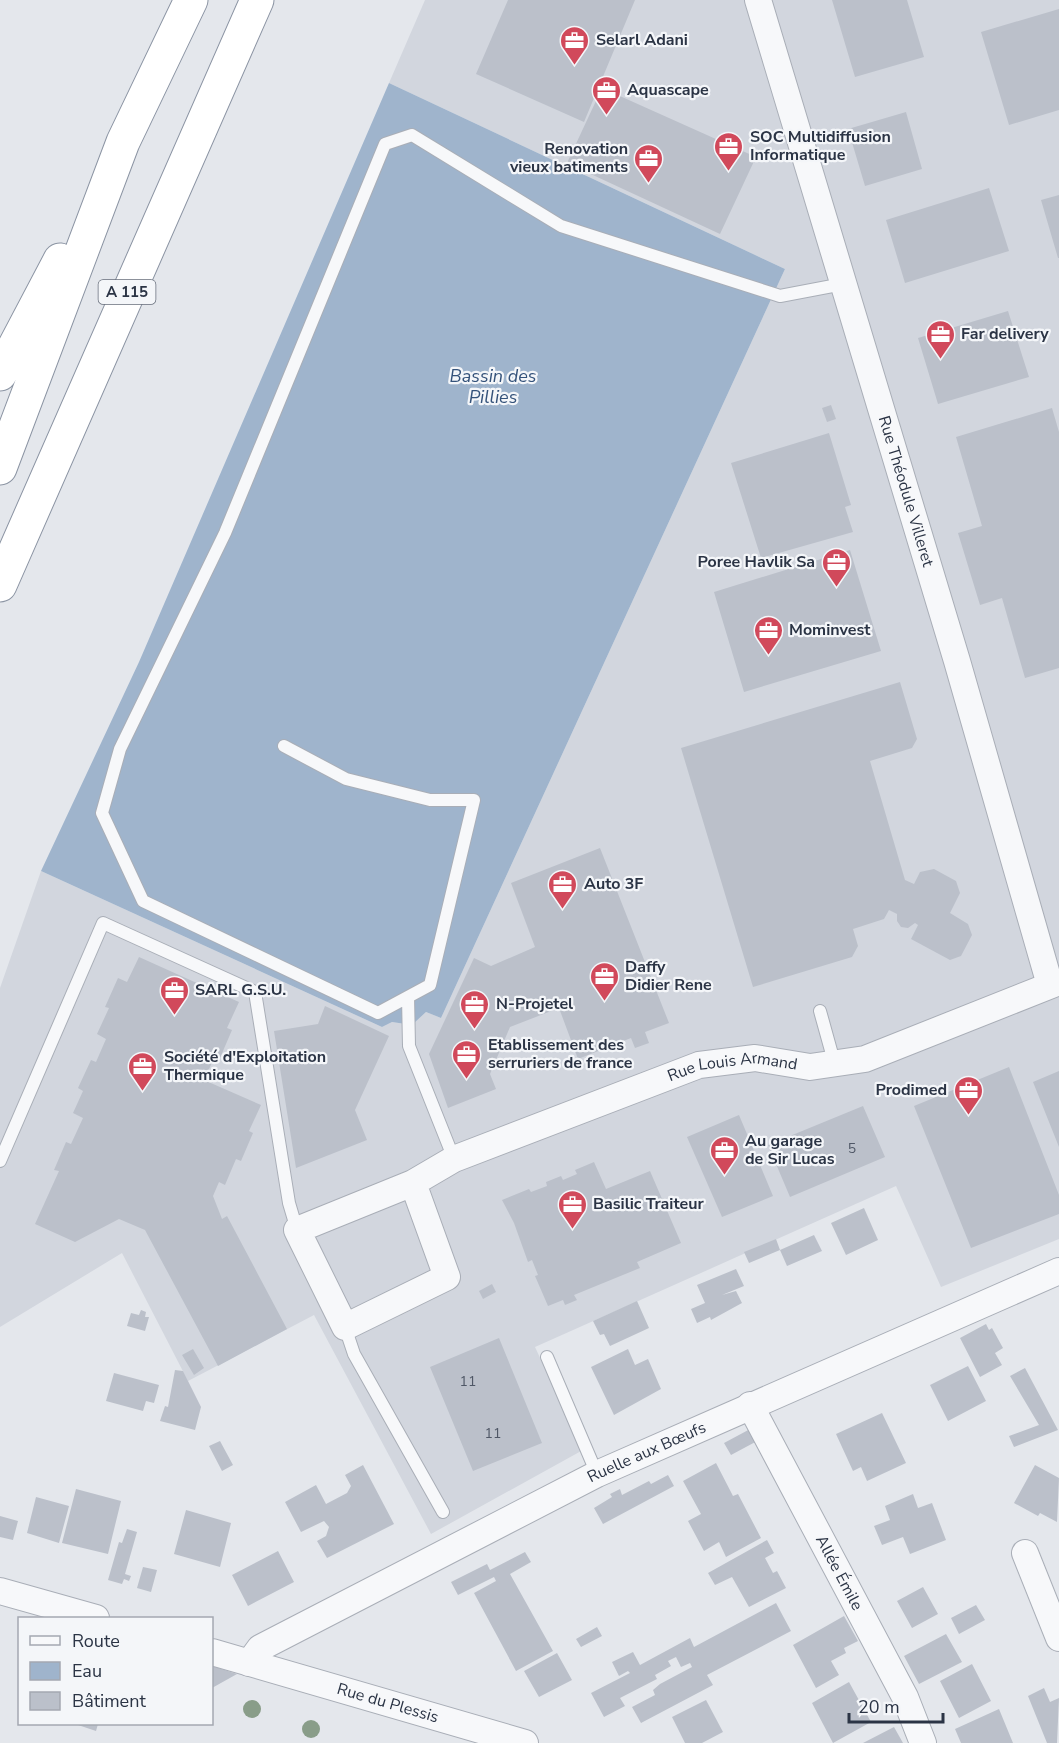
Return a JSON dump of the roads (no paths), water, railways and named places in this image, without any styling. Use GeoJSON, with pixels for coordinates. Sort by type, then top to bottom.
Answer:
{"type":"FeatureCollection","features":[{"type":"Feature","properties":{"kind":"highway"},"geometry":{"type":"LineString","coordinates":[[0,374],[123,142],[191,0]]}},
{"type":"Feature","properties":{"kind":"highway","name":"A 115"},"geometry":{"type":"LineString","coordinates":[[0,585],[257,0]]}},
{"type":"Feature","properties":{"kind":"highway"},"geometry":{"type":"LineString","coordinates":[[0,468],[123,142]]}},
{"type":"Feature","properties":{"kind":"street","name":"Rue Théodule Villeret"},"geometry":{"type":"LineString","coordinates":[[758,0],[1054,983]]}},
{"type":"Feature","properties":{"kind":"street","name":"Rue Louis Armand"},"geometry":{"type":"LineString","coordinates":[[297,1230],[413,1183],[454,1159],[699,1065],[755,1058],[810,1066],[835,1065],[865,1059],[1054,983]]}},
{"type":"Feature","properties":{"kind":"street"},"geometry":{"type":"LineString","coordinates":[[297,1230],[345,1327],[447,1276],[413,1183]]}},
{"type":"Feature","properties":{"kind":"street","name":"Ruelle aux Bœufs"},"geometry":{"type":"LineString","coordinates":[[249,1663],[260,1648],[597,1474],[1059,1271]]}},
{"type":"Feature","properties":{"kind":"street","name":"Allée Émile"},"geometry":{"type":"LineString","coordinates":[[750,1405],[905,1697],[923,1743]]}},
{"type":"Feature","properties":{"kind":"street"},"geometry":{"type":"LineString","coordinates":[[1025,1552],[1059,1638]]}},
{"type":"Feature","properties":{"kind":"street"},"geometry":{"type":"LineString","coordinates":[[0,1591],[92,1617]]}},
{"type":"Feature","properties":{"kind":"street","name":"Rue du Plessis"},"geometry":{"type":"LineString","coordinates":[[213,1652],[525,1743]]}},
{"type":"Feature","properties":{"kind":"lane"},"geometry":{"type":"LineString","coordinates":[[284,746],[346,779],[430,800],[474,800],[430,985],[378,1013],[143,901],[102,813],[120,748],[225,533],[385,144],[412,135],[561,226],[780,296],[843,284]]}},
{"type":"Feature","properties":{"kind":"lane"},"geometry":{"type":"LineString","coordinates":[[0,1161],[103,923],[255,992],[289,1203],[297,1230]]}},
{"type":"Feature","properties":{"kind":"lane"},"geometry":{"type":"LineString","coordinates":[[408,997],[409,1046],[454,1159]]}},
{"type":"Feature","properties":{"kind":"lane"},"geometry":{"type":"LineString","coordinates":[[820,1011],[835,1065]]}},
{"type":"Feature","properties":{"kind":"lane"},"geometry":{"type":"LineString","coordinates":[[345,1327],[354,1354],[443,1512]]}},
{"type":"Feature","properties":{"kind":"lane"},"geometry":{"type":"LineString","coordinates":[[547,1357],[597,1474]]}},
{"type":"Feature","properties":{"kind":"water","name":"Bassin des Pillies"},"geometry":{"type":"Polygon","coordinates":[[[389,83],[785,269],[441,1018],[426,1012],[412,1025],[392,1022],[382,1027],[41,871],[139,662],[389,83]]]}},
{"type":"Feature","properties":{"kind":"place","name":"Selarl Adani"},"geometry":{"type":"Point","coordinates":[575,66]}},
{"type":"Feature","properties":{"kind":"place","name":"Aquascape"},"geometry":{"type":"Point","coordinates":[606,116]}},
{"type":"Feature","properties":{"kind":"place","name":"SOC Multidiffusion Informatique"},"geometry":{"type":"Point","coordinates":[729,172]}},
{"type":"Feature","properties":{"kind":"place","name":"Renovation vieux batiments"},"geometry":{"type":"Point","coordinates":[649,184]}},
{"type":"Feature","properties":{"kind":"place","name":"Far delivery"},"geometry":{"type":"Point","coordinates":[940,360]}},
{"type":"Feature","properties":{"kind":"place","name":"Poree Havlik Sa"},"geometry":{"type":"Point","coordinates":[836,588]}},
{"type":"Feature","properties":{"kind":"place","name":"Mominvest"},"geometry":{"type":"Point","coordinates":[768,656]}},
{"type":"Feature","properties":{"kind":"place","name":"Auto 3F"},"geometry":{"type":"Point","coordinates":[563,910]}},
{"type":"Feature","properties":{"kind":"place","name":"Daffy Didier Rene"},"geometry":{"type":"Point","coordinates":[604,1002]}},
{"type":"Feature","properties":{"kind":"place","name":"SARL G.S.U."},"geometry":{"type":"Point","coordinates":[174,1016]}},
{"type":"Feature","properties":{"kind":"place","name":"N-Projetel"},"geometry":{"type":"Point","coordinates":[475,1030]}},
{"type":"Feature","properties":{"kind":"place","name":"Etablissement des serruriers de france"},"geometry":{"type":"Point","coordinates":[467,1080]}},
{"type":"Feature","properties":{"kind":"place","name":"Société d'Exploitation Thermique"},"geometry":{"type":"Point","coordinates":[143,1092]}},
{"type":"Feature","properties":{"kind":"place","name":"Prodimed"},"geometry":{"type":"Point","coordinates":[968,1116]}},
{"type":"Feature","properties":{"kind":"place","name":"Au garage de Sir Lucas"},"geometry":{"type":"Point","coordinates":[724,1176]}},
{"type":"Feature","properties":{"kind":"place","name":"Basilic Traiteur"},"geometry":{"type":"Point","coordinates":[572,1230]}}]}
